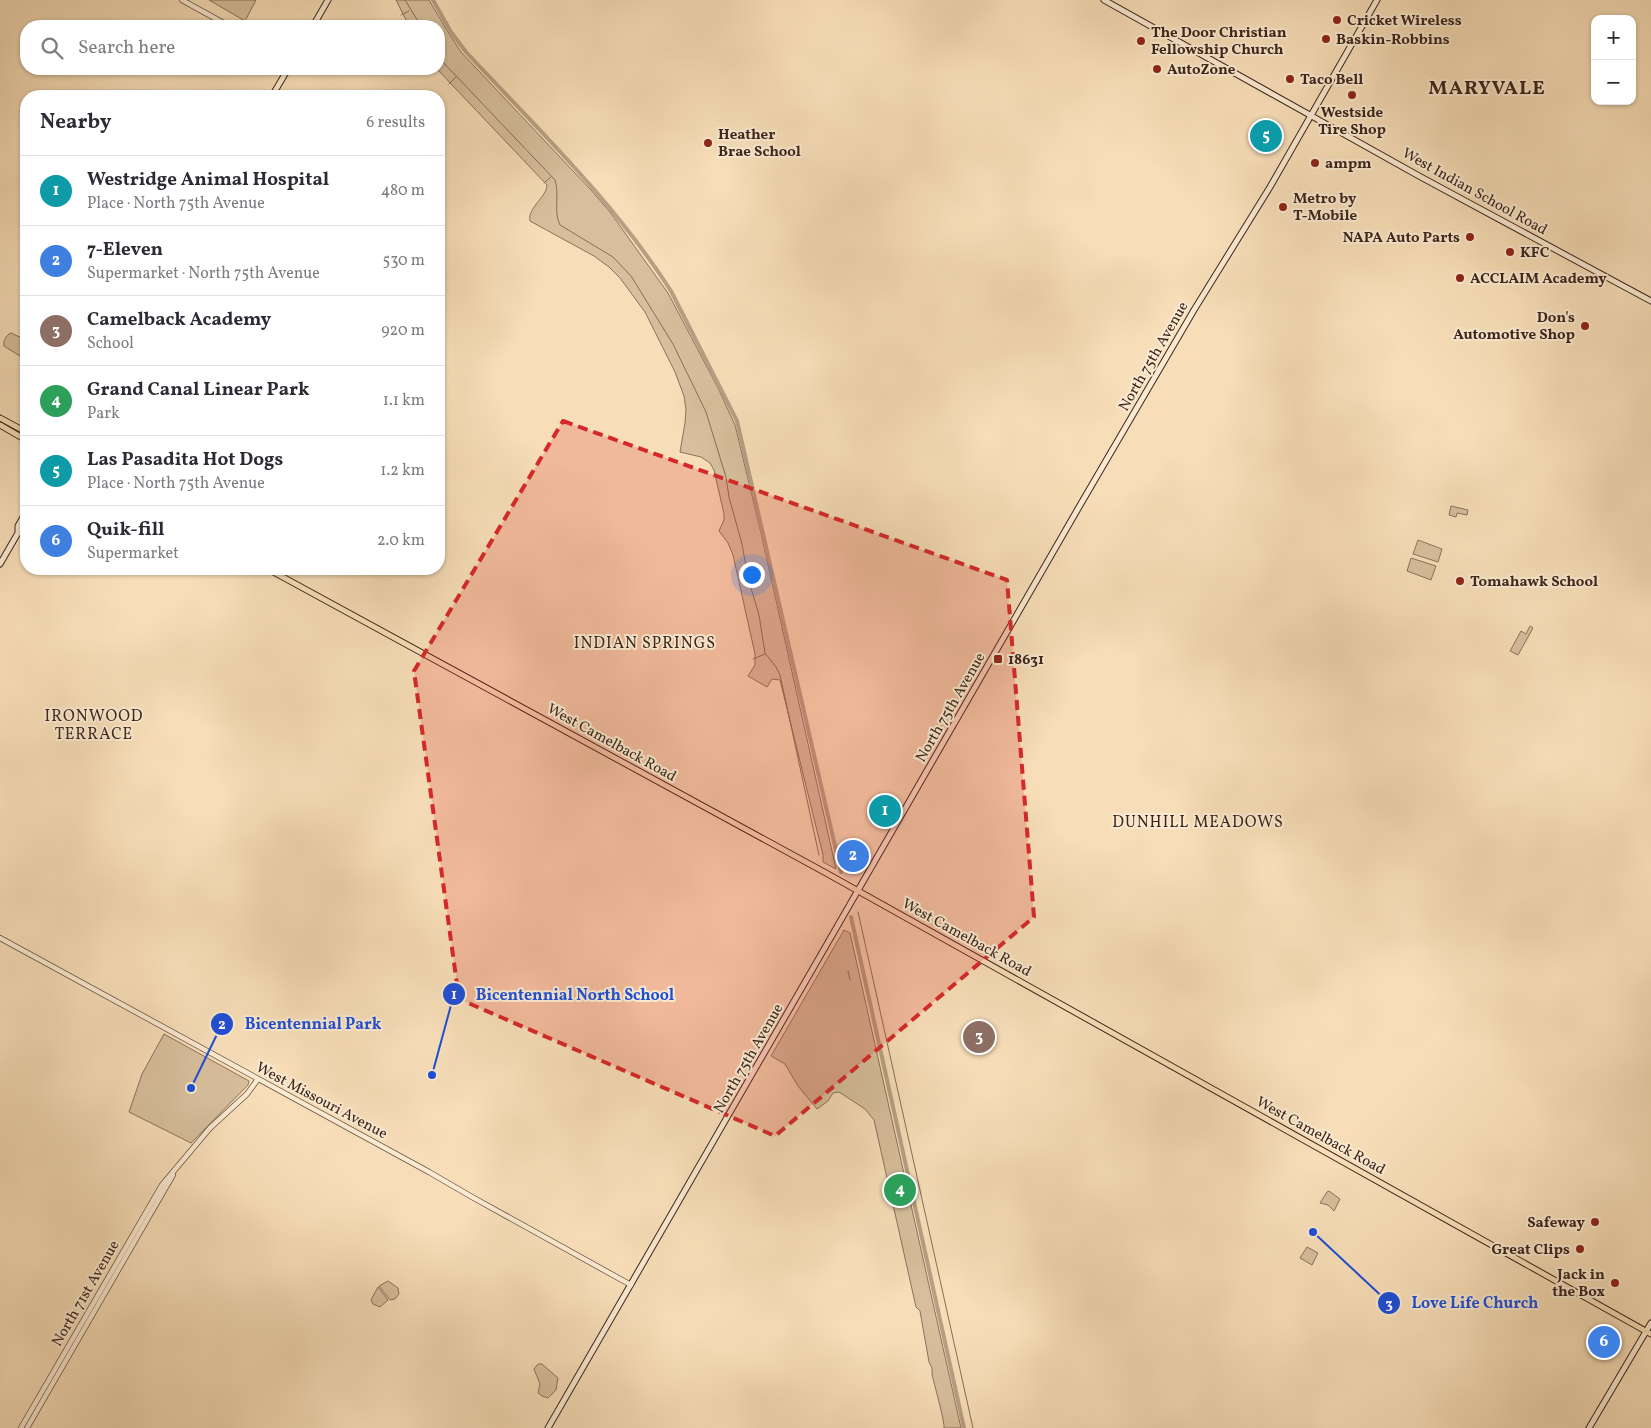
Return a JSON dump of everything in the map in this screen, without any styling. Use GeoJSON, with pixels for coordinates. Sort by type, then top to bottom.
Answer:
{"type":"FeatureCollection","features":[{"type":"Feature","properties":{"kind":"main road"},"geometry":{"type":"LineString","coordinates":[[316,20],[328,0]]}},
{"type":"Feature","properties":{"kind":"main road","name":"West Indian School Road"},"geometry":{"type":"LineString","coordinates":[[1104,0],[1311,116],[1651,301]]}},
{"type":"Feature","properties":{"kind":"main road","name":"North 75th Avenue"},"geometry":{"type":"LineString","coordinates":[[548,1428],[1184,327],[1258,207],[1377,0]]}},
{"type":"Feature","properties":{"kind":"main road"},"geometry":{"type":"LineString","coordinates":[[276,90],[284,75]]}},
{"type":"Feature","properties":{"kind":"main road"},"geometry":{"type":"LineString","coordinates":[[0,418],[20,429]]}},
{"type":"Feature","properties":{"kind":"main road"},"geometry":{"type":"LineString","coordinates":[[0,425],[20,437]]}},
{"type":"Feature","properties":{"kind":"main road"},"geometry":{"type":"LineString","coordinates":[[0,564],[18,533],[20,522]]}},
{"type":"Feature","properties":{"kind":"main road","name":"West Camelback Road"},"geometry":{"type":"LineString","coordinates":[[279,575],[858,891],[1649,1332]]}},
{"type":"Feature","properties":{"kind":"main road"},"geometry":{"type":"LineString","coordinates":[[1590,1428],[1649,1332],[1651,1323]]}},
{"type":"Feature","properties":{"kind":"street"},"geometry":{"type":"LineString","coordinates":[[182,0],[218,20]]}},
{"type":"Feature","properties":{"kind":"street","name":"West Missouri Avenue"},"geometry":{"type":"LineString","coordinates":[[0,938],[429,1172],[631,1285]]}},
{"type":"Feature","properties":{"kind":"street","name":"North 71st Avenue"},"geometry":{"type":"LineString","coordinates":[[26,1428],[162,1185],[210,1128],[247,1094],[258,1079]]}},
{"type":"Feature","properties":{"kind":"street","name":"North 71st Avenue"},"geometry":{"type":"LineString","coordinates":[[21,1428],[108,1283]]}},
{"type":"Feature","properties":{"kind":"highlighted area"},"geometry":{"type":"Polygon","coordinates":[[[563,421],[1007,580],[1034,917],[775,1136],[459,999],[414,671],[563,421]]]}},
{"type":"Feature","properties":{"kind":"shaded area"},"geometry":{"type":"Polygon","coordinates":[[[209,0],[256,0],[246,20],[209,0]]]}},
{"type":"Feature","properties":{"kind":"shaded area"},"geometry":{"type":"Polygon","coordinates":[[[396,0],[429,0],[441,20],[406,20],[396,0]]]}},
{"type":"Feature","properties":{"kind":"shaded area"},"geometry":{"type":"Polygon","coordinates":[[[445,27],[461,52],[610,212],[668,293],[718,388],[735,425],[836,869],[823,862],[823,855],[780,680],[772,679],[767,687],[748,676],[755,665],[755,654],[733,555],[728,543],[719,531],[724,520],[724,514],[714,470],[710,463],[701,457],[680,452],[686,409],[684,396],[675,372],[645,312],[620,278],[594,256],[530,221],[531,212],[544,194],[547,185],[443,75],[445,75],[445,27]]]}},
{"type":"Feature","properties":{"kind":"shaded area"},"geometry":{"type":"Polygon","coordinates":[[[11,333],[20,337],[20,356],[4,346],[5,338],[11,333]]]}},
{"type":"Feature","properties":{"kind":"shaded area"},"geometry":{"type":"Polygon","coordinates":[[[1451,506],[1468,510],[1467,515],[1457,513],[1456,517],[1449,515],[1451,506]]]}},
{"type":"Feature","properties":{"kind":"shaded area"},"geometry":{"type":"Polygon","coordinates":[[[1418,540],[1442,549],[1438,562],[1413,554],[1418,540]]]}},
{"type":"Feature","properties":{"kind":"shaded area"},"geometry":{"type":"Polygon","coordinates":[[[1411,558],[1436,566],[1431,580],[1407,571],[1411,558]]]}},
{"type":"Feature","properties":{"kind":"shaded area"},"geometry":{"type":"Polygon","coordinates":[[[1530,626],[1533,628],[1518,655],[1510,651],[1521,631],[1526,634],[1530,626]]]}},
{"type":"Feature","properties":{"kind":"shaded area"},"geometry":{"type":"Polygon","coordinates":[[[844,930],[850,933],[961,1428],[944,1428],[920,1311],[916,1307],[874,1120],[865,1109],[839,1092],[833,1093],[828,1101],[817,1109],[798,1086],[785,1064],[771,1056],[844,930]]]}},
{"type":"Feature","properties":{"kind":"shaded area"},"geometry":{"type":"Polygon","coordinates":[[[164,1034],[249,1081],[248,1085],[191,1143],[129,1112],[142,1074],[164,1034]]]}},
{"type":"Feature","properties":{"kind":"shaded area"},"geometry":{"type":"Polygon","coordinates":[[[1329,1191],[1340,1199],[1334,1211],[1328,1205],[1320,1203],[1329,1191]]]}},
{"type":"Feature","properties":{"kind":"shaded area"},"geometry":{"type":"Polygon","coordinates":[[[1307,1247],[1318,1253],[1312,1265],[1300,1258],[1307,1247]]]}},
{"type":"Feature","properties":{"kind":"shaded area"},"geometry":{"type":"Polygon","coordinates":[[[388,1281],[398,1288],[399,1294],[395,1299],[390,1300],[379,1286],[388,1281]]]}},
{"type":"Feature","properties":{"kind":"shaded area"},"geometry":{"type":"Polygon","coordinates":[[[378,1287],[388,1300],[380,1307],[373,1304],[371,1300],[378,1287]]]}},
{"type":"Feature","properties":{"kind":"shaded area"},"geometry":{"type":"Polygon","coordinates":[[[538,1364],[542,1364],[558,1378],[556,1390],[548,1398],[538,1393],[540,1384],[534,1369],[538,1364]]]}},
{"type":"Feature","properties":{"kind":"waterway"},"geometry":{"type":"LineString","coordinates":[[405,0],[417,20]]}},
{"type":"Feature","properties":{"kind":"waterway"},"geometry":{"type":"LineString","coordinates":[[433,0],[444,20]]}},
{"type":"Feature","properties":{"kind":"waterway"},"geometry":{"type":"LineString","coordinates":[[401,15],[409,11]]}},
{"type":"Feature","properties":{"kind":"waterway"},"geometry":{"type":"LineString","coordinates":[[445,21],[466,52],[574,167],[649,258],[671,291],[737,421],[841,872]]}},
{"type":"Feature","properties":{"kind":"waterway"},"geometry":{"type":"LineString","coordinates":[[445,64],[555,180],[557,214],[560,225],[613,257],[631,276],[673,344],[706,412],[726,477],[748,578],[759,615],[765,653],[780,675],[819,855]]}},
{"type":"Feature","properties":{"kind":"waterway"},"geometry":{"type":"LineString","coordinates":[[449,84],[457,76]]}},
{"type":"Feature","properties":{"kind":"waterway"},"geometry":{"type":"LineString","coordinates":[[544,183],[551,177]]}},
{"type":"Feature","properties":{"kind":"waterway"},"geometry":{"type":"LineString","coordinates":[[753,659],[765,654]]}},
{"type":"Feature","properties":{"kind":"waterway"},"geometry":{"type":"LineString","coordinates":[[858,912],[973,1428]]}},
{"type":"Feature","properties":{"kind":"waterway"},"geometry":{"type":"LineString","coordinates":[[851,917],[964,1428]]}},
{"type":"Feature","properties":{"kind":"waterway"},"geometry":{"type":"LineString","coordinates":[[848,971],[850,980]]}},
{"type":"Feature","properties":{"kind":"place","name":"Cricket Wireless"},"geometry":{"type":"Point","coordinates":[1337,20]}},
{"type":"Feature","properties":{"kind":"place","name":"Baskin-Robbins"},"geometry":{"type":"Point","coordinates":[1326,39]}},
{"type":"Feature","properties":{"kind":"place","name":"The Door Christian Fellowship Church"},"geometry":{"type":"Point","coordinates":[1141,41]}},
{"type":"Feature","properties":{"kind":"place","name":"AutoZone"},"geometry":{"type":"Point","coordinates":[1157,69]}},
{"type":"Feature","properties":{"kind":"place","name":"Taco Bell"},"geometry":{"type":"Point","coordinates":[1290,79]}},
{"type":"Feature","properties":{"kind":"place","name":"Westside Tire Shop"},"geometry":{"type":"Point","coordinates":[1352,95]}},
{"type":"Feature","properties":{"kind":"place","name":"Las Pasadita Hot Dogs"},"geometry":{"type":"Point","coordinates":[1266,136]}},
{"type":"Feature","properties":{"kind":"place","name":"Heather Brae School"},"geometry":{"type":"Point","coordinates":[708,143]}},
{"type":"Feature","properties":{"kind":"place","name":"ampm"},"geometry":{"type":"Point","coordinates":[1315,163]}},
{"type":"Feature","properties":{"kind":"place","name":"Metro by T-Mobile"},"geometry":{"type":"Point","coordinates":[1283,207]}},
{"type":"Feature","properties":{"kind":"place","name":"NAPA Auto Parts"},"geometry":{"type":"Point","coordinates":[1470,237]}},
{"type":"Feature","properties":{"kind":"place","name":"KFC"},"geometry":{"type":"Point","coordinates":[1510,252]}},
{"type":"Feature","properties":{"kind":"place","name":"ACCLAIM Academy"},"geometry":{"type":"Point","coordinates":[1460,278]}},
{"type":"Feature","properties":{"kind":"place","name":"Don's Automotive Shop"},"geometry":{"type":"Point","coordinates":[1585,326]}},
{"type":"Feature","properties":{"kind":"place","name":"Tomahawk School"},"geometry":{"type":"Point","coordinates":[1460,581]}},
{"type":"Feature","properties":{"kind":"place","name":"18631"},"geometry":{"type":"Point","coordinates":[998,659]}},
{"type":"Feature","properties":{"kind":"place","name":"Westridge Animal Hospital"},"geometry":{"type":"Point","coordinates":[885,811]}},
{"type":"Feature","properties":{"kind":"place","name":"7-Eleven"},"geometry":{"type":"Point","coordinates":[853,856]}},
{"type":"Feature","properties":{"kind":"place","name":"Camelback Academy"},"geometry":{"type":"Point","coordinates":[979,1037]}},
{"type":"Feature","properties":{"kind":"place","name":"Bicentennial North School"},"geometry":{"type":"Point","coordinates":[432,1075]}},
{"type":"Feature","properties":{"kind":"place","name":"Bicentennial Park"},"geometry":{"type":"Point","coordinates":[191,1088]}},
{"type":"Feature","properties":{"kind":"place","name":"Grand Canal Linear Park"},"geometry":{"type":"Point","coordinates":[900,1190]}},
{"type":"Feature","properties":{"kind":"place","name":"Safeway"},"geometry":{"type":"Point","coordinates":[1595,1222]}},
{"type":"Feature","properties":{"kind":"place","name":"Love Life Church"},"geometry":{"type":"Point","coordinates":[1313,1232]}},
{"type":"Feature","properties":{"kind":"place","name":"Great Clips"},"geometry":{"type":"Point","coordinates":[1580,1249]}},
{"type":"Feature","properties":{"kind":"place","name":"Jack in the Box"},"geometry":{"type":"Point","coordinates":[1615,1283]}},
{"type":"Feature","properties":{"kind":"place","name":"Quik-fill"},"geometry":{"type":"Point","coordinates":[1604,1342]}},
{"type":"Feature","properties":{"kind":"district","name":"MARYVALE"},"geometry":{"type":"Point","coordinates":[1487,87]}},
{"type":"Feature","properties":{"kind":"district","name":"INDIAN SPRINGS"},"geometry":{"type":"Point","coordinates":[645,642]}},
{"type":"Feature","properties":{"kind":"district","name":"IRONWOOD TERRACE"},"geometry":{"type":"Point","coordinates":[94,724]}},
{"type":"Feature","properties":{"kind":"district","name":"DUNHILL MEADOWS"},"geometry":{"type":"Point","coordinates":[1198,821]}}]}
